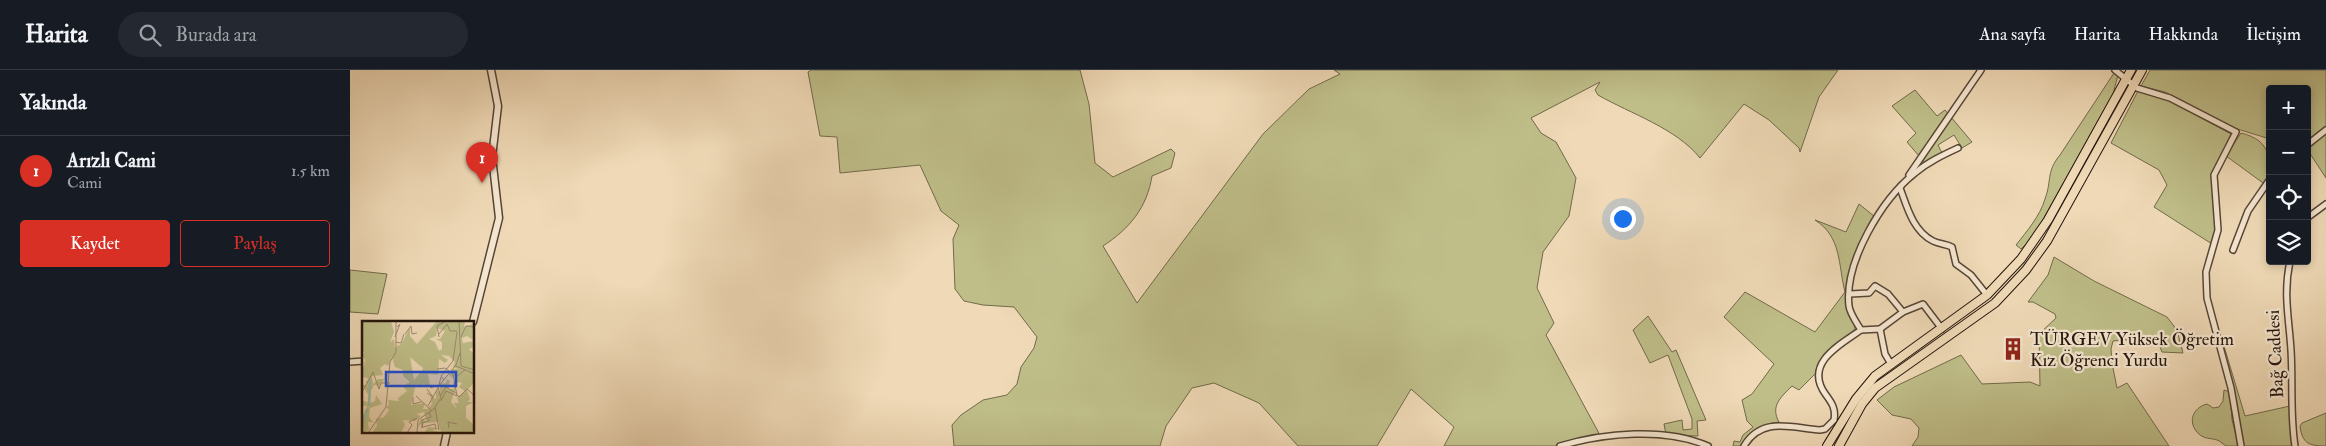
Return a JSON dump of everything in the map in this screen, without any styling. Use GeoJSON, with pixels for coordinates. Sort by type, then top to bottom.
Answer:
{"type":"FeatureCollection","features":[{"type":"Feature","properties":{"kind":"main road"},"geometry":{"type":"LineString","coordinates":[[1827,446],[1867,386],[1891,364],[1987,295],[2014,268],[2037,237],[2131,70]]}},
{"type":"Feature","properties":{"kind":"main road"},"geometry":{"type":"LineString","coordinates":[[1839,446],[1862,404],[1875,388],[1995,303],[2026,270],[2050,234],[2142,70]]}},
{"type":"Feature","properties":{"kind":"street"},"geometry":{"type":"LineString","coordinates":[[473,321],[498,218],[492,157],[498,106],[491,70]]}},
{"type":"Feature","properties":{"kind":"street"},"geometry":{"type":"LineString","coordinates":[[1861,330],[1850,309],[1853,270],[1875,219],[1900,188],[1980,70]]}},
{"type":"Feature","properties":{"kind":"street"},"geometry":{"type":"LineString","coordinates":[[2115,70],[2140,89],[2170,98],[2236,132],[2214,176],[2218,230],[2207,267],[2206,282],[2207,298],[2231,388],[2241,446]]}},
{"type":"Feature","properties":{"kind":"street"},"geometry":{"type":"LineString","coordinates":[[2311,142],[2326,130]]}},
{"type":"Feature","properties":{"kind":"street"},"geometry":{"type":"LineString","coordinates":[[1900,188],[1921,168],[1958,148]]}},
{"type":"Feature","properties":{"kind":"street"},"geometry":{"type":"LineString","coordinates":[[2233,250],[2248,211],[2266,185]]}},
{"type":"Feature","properties":{"kind":"street"},"geometry":{"type":"LineString","coordinates":[[1900,188],[1911,217],[1919,229],[1934,242],[1952,247],[1956,264],[1971,275],[1987,295]]}},
{"type":"Feature","properties":{"kind":"street"},"geometry":{"type":"LineString","coordinates":[[2311,215],[2326,204]]}},
{"type":"Feature","properties":{"kind":"street","name":"Bağ Caddesi"},"geometry":{"type":"LineString","coordinates":[[2289,265],[2285,289],[2291,348],[2292,424],[2295,446]]}},
{"type":"Feature","properties":{"kind":"street"},"geometry":{"type":"LineString","coordinates":[[1850,294],[1869,293],[1875,286],[1888,294],[1903,312]]}},
{"type":"Feature","properties":{"kind":"street"},"geometry":{"type":"LineString","coordinates":[[1744,446],[1754,434],[1766,428],[1784,426],[1820,430],[1825,429],[1831,424],[1834,420],[1835,411],[1820,387],[1818,376],[1820,365],[1840,345],[1861,330],[1880,329],[1903,312],[1923,304],[1942,329]]}},
{"type":"Feature","properties":{"kind":"street"},"geometry":{"type":"LineString","coordinates":[[1880,329],[1885,354],[1891,364]]}},
{"type":"Feature","properties":{"kind":"street"},"geometry":{"type":"LineString","coordinates":[[1831,424],[1839,429]]}},
{"type":"Feature","properties":{"kind":"street"},"geometry":{"type":"LineString","coordinates":[[1560,446],[1586,439],[1611,436],[1666,435],[1686,438],[1708,446]]}},
{"type":"Feature","properties":{"kind":"shaded area"},"geometry":{"type":"Polygon","coordinates":[[[811,70],[1080,70],[1089,104],[1095,163],[1113,177],[1171,149],[1175,153],[1171,168],[1152,176],[1146,198],[1129,225],[1103,246],[1137,303],[1263,134],[1309,89],[1340,74],[1334,70],[1838,70],[1819,97],[1800,152],[1799,148],[1769,120],[1744,104],[1700,158],[1679,138],[1598,95],[1595,90],[1600,82],[1531,118],[1541,133],[1556,142],[1576,178],[1569,216],[1543,252],[1537,288],[1554,323],[1546,335],[1601,437],[1560,446],[1444,446],[1454,427],[1411,389],[1377,446],[1298,446],[1259,403],[1214,383],[1192,388],[1166,426],[1160,446],[954,446],[952,425],[961,415],[983,400],[1007,395],[1017,384],[1021,367],[1034,348],[1037,337],[1014,307],[983,305],[964,301],[955,289],[953,239],[959,225],[941,211],[920,165],[840,173],[837,137],[820,136],[808,72],[811,70]]]}},
{"type":"Feature","properties":{"kind":"shaded area"},"geometry":{"type":"Polygon","coordinates":[[[2150,70],[2326,70],[2326,178],[2311,155],[2311,85],[2266,85],[2266,138],[2231,127],[2165,92],[2141,86],[2150,70]]]}},
{"type":"Feature","properties":{"kind":"shaded area"},"geometry":{"type":"Polygon","coordinates":[[[2114,73],[2118,75],[2113,94],[2032,239],[2021,249],[2016,245],[2033,223],[2043,205],[2053,166],[2114,73]]]}},
{"type":"Feature","properties":{"kind":"shaded area"},"geometry":{"type":"Polygon","coordinates":[[[1915,90],[1937,116],[1945,110],[1972,142],[1962,148],[1954,135],[1938,145],[1942,153],[1925,163],[1907,142],[1916,133],[1892,106],[1915,90]]]}},
{"type":"Feature","properties":{"kind":"shaded area"},"geometry":{"type":"Polygon","coordinates":[[[2138,91],[2162,97],[2231,134],[2212,174],[2216,225],[2212,244],[2154,207],[2167,185],[2159,170],[2111,143],[2138,91]]]}},
{"type":"Feature","properties":{"kind":"shaded area"},"geometry":{"type":"Polygon","coordinates":[[[2241,133],[2259,141],[2266,150],[2266,185],[2226,156],[2241,133]]]}},
{"type":"Feature","properties":{"kind":"shaded area"},"geometry":{"type":"Polygon","coordinates":[[[1859,204],[1874,216],[1855,262],[1848,293],[1855,329],[1821,360],[1817,372],[1799,390],[1792,386],[1781,398],[1776,406],[1779,422],[1761,427],[1752,432],[1741,446],[1733,446],[1734,441],[1740,442],[1743,435],[1753,427],[1747,421],[1742,400],[1752,394],[1774,364],[1724,317],[1745,292],[1815,332],[1845,292],[1835,243],[1824,227],[1815,220],[1846,232],[1859,204]]]}},
{"type":"Feature","properties":{"kind":"shaded area"},"geometry":{"type":"Polygon","coordinates":[[[2054,257],[2094,281],[2167,317],[2177,330],[2183,353],[2162,352],[2156,337],[2113,341],[2111,349],[2117,388],[2127,383],[2169,446],[1912,446],[1918,437],[1919,428],[1911,419],[1892,415],[1877,400],[1894,387],[1961,355],[1982,384],[2030,382],[2040,386],[2039,334],[2056,318],[2055,314],[2033,302],[2028,302],[2048,275],[2054,257]]]}},
{"type":"Feature","properties":{"kind":"shaded area"},"geometry":{"type":"Polygon","coordinates":[[[350,270],[387,274],[378,314],[350,312],[350,270]]]}},
{"type":"Feature","properties":{"kind":"shaded area"},"geometry":{"type":"Polygon","coordinates":[[[1648,316],[1672,352],[1676,350],[1706,420],[1697,421],[1698,436],[1666,435],[1664,424],[1682,420],[1683,430],[1692,429],[1692,419],[1668,355],[1650,363],[1633,330],[1648,316]]]}},
{"type":"Feature","properties":{"kind":"shaded area"},"geometry":{"type":"Polygon","coordinates":[[[2223,343],[2245,416],[2290,406],[2290,428],[2294,446],[2244,446],[2223,343]]]}},
{"type":"Feature","properties":{"kind":"shaded area"},"geometry":{"type":"Polygon","coordinates":[[[2224,390],[2230,392],[2232,420],[2239,446],[2227,446],[2218,441],[2203,437],[2195,430],[2193,425],[2193,416],[2202,406],[2207,404],[2213,408],[2219,407],[2223,401],[2224,390]]]}},
{"type":"Feature","properties":{"kind":"shaded area"},"geometry":{"type":"Polygon","coordinates":[[[2326,413],[2326,446],[2308,443],[2303,437],[2300,426],[2302,423],[2326,413]]]}},
{"type":"Feature","properties":{"kind":"place","name":"Arızlı Cami"},"geometry":{"type":"Point","coordinates":[482,183]}},
{"type":"Feature","properties":{"kind":"place","name":"TÜRGEV Yüksek Öğretim Kız Öğrenci Yurdu"},"geometry":{"type":"Point","coordinates":[2013,349]}}]}
